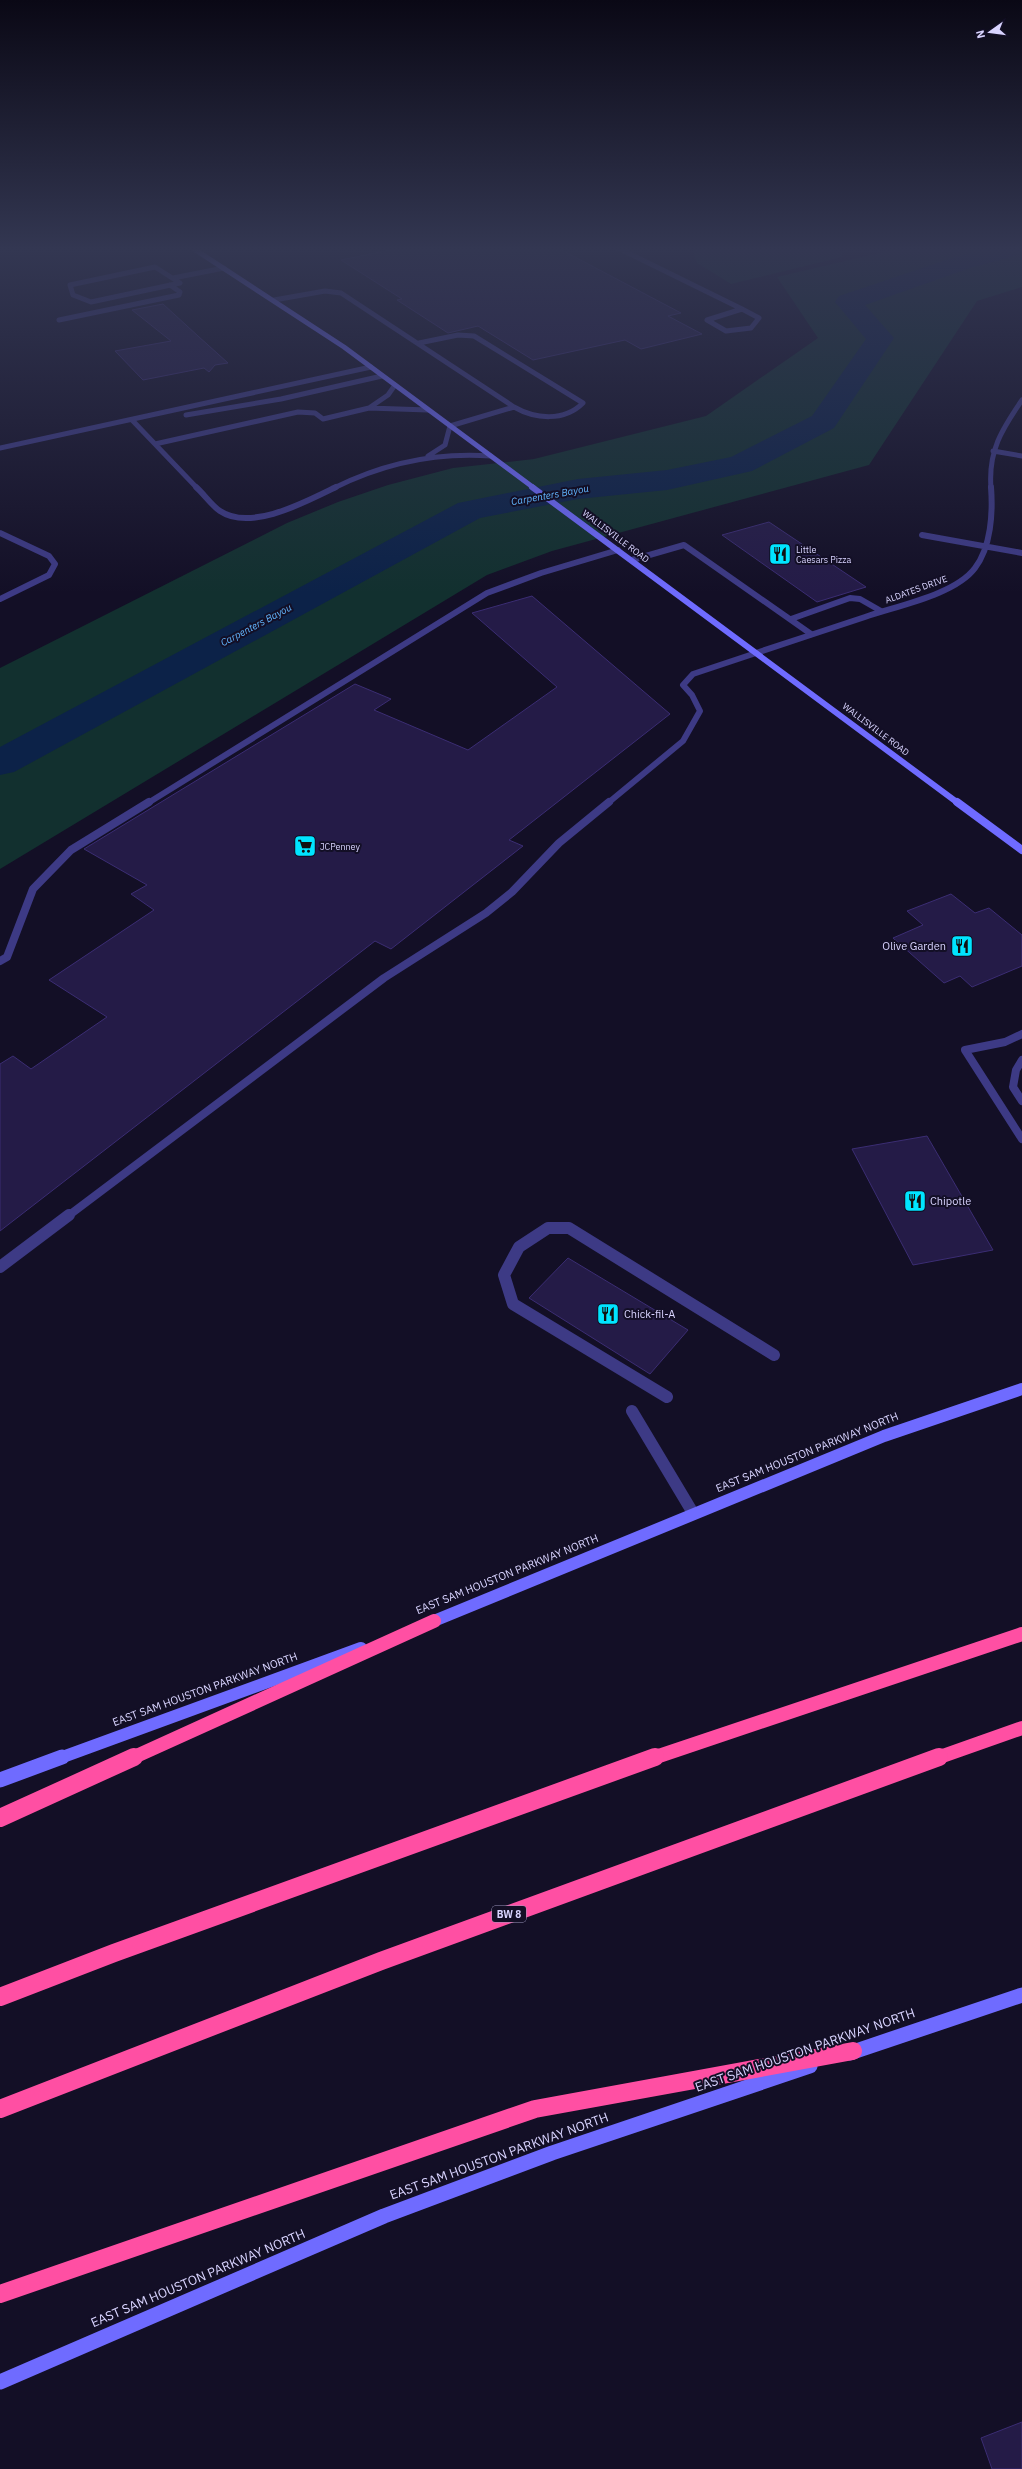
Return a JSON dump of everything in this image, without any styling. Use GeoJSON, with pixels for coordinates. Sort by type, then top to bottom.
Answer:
{"type":"FeatureCollection","features":[{"type":"Feature","properties":{"kind":"highway"},"geometry":{"type":"LineString","coordinates":[[0,1818],[434,1621]]}},
{"type":"Feature","properties":{"kind":"highway"},"geometry":{"type":"LineString","coordinates":[[0,1997],[114,1953],[667,1753],[1022,1634]]}},
{"type":"Feature","properties":{"kind":"highway","name":"BW 8"},"geometry":{"type":"LineString","coordinates":[[0,2109],[134,2055],[701,1841],[1022,1728]]}},
{"type":"Feature","properties":{"kind":"highway"},"geometry":{"type":"LineString","coordinates":[[0,2294],[535,2109],[853,2051]]}},
{"type":"Feature","properties":{"kind":"main road","name":"WALLISVILLE ROAD"},"geometry":{"type":"LineString","coordinates":[[364,362],[1022,850]]}},
{"type":"Feature","properties":{"kind":"main road","name":"EAST SAM HOUSTON PARKWAY NORTH"},"geometry":{"type":"LineString","coordinates":[[0,1780],[434,1621],[693,1513],[884,1436],[1022,1389]]}},
{"type":"Feature","properties":{"kind":"main road","name":"EAST SAM HOUSTON PARKWAY NORTH"},"geometry":{"type":"LineString","coordinates":[[0,2382],[384,2216],[552,2153],[1022,1995]]}},
{"type":"Feature","properties":{"kind":"street"},"geometry":{"type":"LineString","coordinates":[[448,362],[514,407],[536,417],[548,417],[579,408],[583,403],[517,362]]}},
{"type":"Feature","properties":{"kind":"street"},"geometry":{"type":"LineString","coordinates":[[0,448],[371,367]]}},
{"type":"Feature","properties":{"kind":"street"},"geometry":{"type":"LineString","coordinates":[[132,420],[176,416],[264,402],[382,376]]}},
{"type":"Feature","properties":{"kind":"street"},"geometry":{"type":"LineString","coordinates":[[369,408],[388,395],[395,385]]}},
{"type":"Feature","properties":{"kind":"street","name":"ALDATES DRIVE"},"geometry":{"type":"LineString","coordinates":[[0,1267],[373,986],[486,913],[512,892],[559,843],[683,741],[700,711],[692,696],[683,685],[693,674],[930,596],[957,582],[972,571],[986,545],[991,510],[989,464],[993,451],[1022,400]]}},
{"type":"Feature","properties":{"kind":"street"},"geometry":{"type":"LineString","coordinates":[[426,457],[445,445],[450,426],[514,407]]}},
{"type":"Feature","properties":{"kind":"street"},"geometry":{"type":"LineString","coordinates":[[154,444],[298,412],[316,413],[323,419],[369,408],[428,410]]}},
{"type":"Feature","properties":{"kind":"street"},"geometry":{"type":"LineString","coordinates":[[132,420],[220,511],[228,517],[239,520],[271,515],[372,471],[426,457],[467,454],[491,456]]}},
{"type":"Feature","properties":{"kind":"street"},"geometry":{"type":"LineString","coordinates":[[993,451],[1022,456]]}},
{"type":"Feature","properties":{"kind":"street"},"geometry":{"type":"LineString","coordinates":[[0,533],[49,556],[55,564],[49,574],[0,599]]}},
{"type":"Feature","properties":{"kind":"street"},"geometry":{"type":"LineString","coordinates":[[922,535],[986,545],[1022,553]]}},
{"type":"Feature","properties":{"kind":"street"},"geometry":{"type":"LineString","coordinates":[[632,560],[684,545],[811,634]]}},
{"type":"Feature","properties":{"kind":"street"},"geometry":{"type":"LineString","coordinates":[[0,961],[7,957],[33,889],[71,850],[487,593],[541,573],[618,550]]}},
{"type":"Feature","properties":{"kind":"street"},"geometry":{"type":"LineString","coordinates":[[791,619],[850,598],[860,599],[881,611]]}},
{"type":"Feature","properties":{"kind":"street"},"geometry":{"type":"LineString","coordinates":[[1022,1034],[1005,1042],[965,1050],[1022,1139]]}},
{"type":"Feature","properties":{"kind":"street"},"geometry":{"type":"LineString","coordinates":[[1022,1060],[1016,1070],[1013,1086],[1022,1101]]}},
{"type":"Feature","properties":{"kind":"street"},"geometry":{"type":"LineString","coordinates":[[667,1397],[513,1304],[504,1275],[519,1246],[548,1228],[569,1228],[774,1354]]}},
{"type":"Feature","properties":{"kind":"street"},"geometry":{"type":"LineString","coordinates":[[632,1411],[693,1513]]}},
{"type":"Feature","properties":{"kind":"green space"},"geometry":{"type":"Polygon","coordinates":[[[783,362],[937,362],[869,465],[552,551],[487,575],[0,869],[0,668],[287,523],[338,502],[388,485],[453,468],[534,459],[706,416],[783,362]]]}},
{"type":"Feature","properties":{"kind":"building"},"geometry":{"type":"Polygon","coordinates":[[[126,362],[228,363],[215,365],[209,372],[204,368],[143,380],[126,362]]]}},
{"type":"Feature","properties":{"kind":"building"},"geometry":{"type":"Polygon","coordinates":[[[769,522],[866,587],[817,602],[722,535],[769,522]]]}},
{"type":"Feature","properties":{"kind":"building"},"geometry":{"type":"Polygon","coordinates":[[[532,596],[670,714],[509,840],[523,846],[391,949],[375,941],[0,1231],[0,1064],[13,1056],[31,1069],[107,1017],[49,980],[154,910],[131,894],[147,885],[84,849],[355,684],[391,699],[374,710],[468,750],[557,687],[472,613],[532,596]]]}},
{"type":"Feature","properties":{"kind":"building","name":"Olive Garden"},"geometry":{"type":"Polygon","coordinates":[[[951,894],[975,913],[989,908],[1022,935],[1022,966],[972,987],[960,976],[944,983],[893,938],[923,925],[907,911],[951,894]]]}},
{"type":"Feature","properties":{"kind":"building"},"geometry":{"type":"Polygon","coordinates":[[[927,1136],[993,1250],[913,1265],[852,1149],[927,1136]]]}},
{"type":"Feature","properties":{"kind":"building","name":"Chick-fil-A"},"geometry":{"type":"Polygon","coordinates":[[[568,1258],[688,1330],[650,1374],[529,1298],[568,1258]]]}},
{"type":"Feature","properties":{"kind":"building"},"geometry":{"type":"Polygon","coordinates":[[[1022,2422],[1022,2469],[992,2469],[981,2438],[1022,2422]]]}},
{"type":"Feature","properties":{"kind":"waterway","name":"Carpenters Bayou"},"geometry":{"type":"LineString","coordinates":[[0,763],[470,510],[578,489],[667,480],[741,464],[823,422],[864,362]]}},
{"type":"Feature","properties":{"kind":"place","name":"Little Caesars Pizza"},"geometry":{"type":"Point","coordinates":[780,554]}},
{"type":"Feature","properties":{"kind":"place","name":"JCPenney"},"geometry":{"type":"Point","coordinates":[305,846]}},
{"type":"Feature","properties":{"kind":"place","name":"Olive Garden"},"geometry":{"type":"Point","coordinates":[962,946]}},
{"type":"Feature","properties":{"kind":"place","name":"Chipotle"},"geometry":{"type":"Point","coordinates":[915,1201]}},
{"type":"Feature","properties":{"kind":"place","name":"Chick-fil-A"},"geometry":{"type":"Point","coordinates":[608,1314]}}]}
